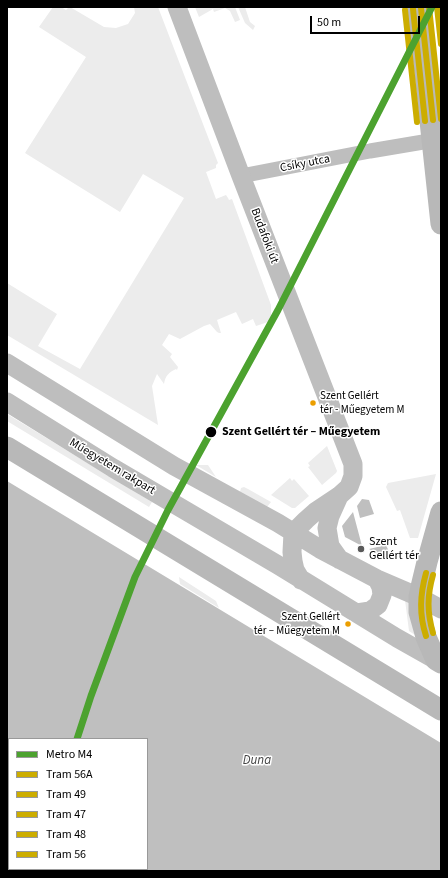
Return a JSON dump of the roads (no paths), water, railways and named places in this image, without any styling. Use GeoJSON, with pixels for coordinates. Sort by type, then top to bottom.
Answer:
{"type":"FeatureCollection","features":[{"type":"Feature","properties":{"kind":"main road"},"geometry":{"type":"LineString","coordinates":[[417,7],[436,131],[441,224]]}},
{"type":"Feature","properties":{"kind":"main road"},"geometry":{"type":"LineString","coordinates":[[7,447],[441,710]]}},
{"type":"Feature","properties":{"kind":"main road"},"geometry":{"type":"LineString","coordinates":[[438,661],[426,637],[420,612],[419,597],[441,512]]}},
{"type":"Feature","properties":{"kind":"street","name":"Budafoki út"},"geometry":{"type":"LineString","coordinates":[[177,7],[353,464],[353,476],[349,487],[340,496]]}},
{"type":"Feature","properties":{"kind":"street","name":"Csíky utca"},"geometry":{"type":"LineString","coordinates":[[241,176],[370,151],[436,131]]}},
{"type":"Feature","properties":{"kind":"street"},"geometry":{"type":"LineString","coordinates":[[7,363],[174,466],[278,523],[320,549],[377,579],[419,597],[441,609]]}},
{"type":"Feature","properties":{"kind":"street","name":"Műegyetem rakpart"},"geometry":{"type":"LineString","coordinates":[[7,402],[113,468],[301,580]]}},
{"type":"Feature","properties":{"kind":"street"},"geometry":{"type":"LineString","coordinates":[[340,496],[315,512],[294,533],[292,552],[295,570],[301,580],[438,661]]}},
{"type":"Feature","properties":{"kind":"street"},"geometry":{"type":"LineString","coordinates":[[340,496],[330,516],[327,528],[330,546],[340,560]]}},
{"type":"Feature","properties":{"kind":"street"},"geometry":{"type":"LineString","coordinates":[[293,561],[298,553],[308,549],[320,549]]}},
{"type":"Feature","properties":{"kind":"street"},"geometry":{"type":"LineString","coordinates":[[357,613],[370,611],[378,605],[382,594],[381,587],[377,579]]}},
{"type":"Feature","properties":{"kind":"water","name":"Duna"},"geometry":{"type":"Polygon","coordinates":[[[7,481],[441,743],[441,871],[7,871],[7,481]]]}},
{"type":"Feature","properties":{"kind":"water"},"geometry":{"type":"Polygon","coordinates":[[[362,499],[369,500],[374,514],[360,518],[357,506],[362,499]]]}},
{"type":"Feature","properties":{"kind":"water"},"geometry":{"type":"Polygon","coordinates":[[[353,512],[362,546],[345,537],[342,526],[353,512]]]}},
{"type":"Feature","properties":{"kind":"water"},"geometry":{"type":"Polygon","coordinates":[[[386,545],[390,554],[385,558],[369,549],[386,545]]]}},
{"type":"Feature","properties":{"kind":"metro line","name":"M4"},"geometry":{"type":"LineString","coordinates":[[77,738],[91,696],[135,577],[168,510],[278,310],[432,7]]}},
{"type":"Feature","properties":{"kind":"tram line","name":"56A"},"geometry":{"type":"LineString","coordinates":[[429,7],[441,119]]}},
{"type":"Feature","properties":{"kind":"tram line","name":"47"},"geometry":{"type":"LineString","coordinates":[[437,7],[441,44]]}},
{"type":"Feature","properties":{"kind":"tram line","name":"49"},"geometry":{"type":"LineString","coordinates":[[421,8],[433,120]]}},
{"type":"Feature","properties":{"kind":"tram line","name":"48"},"geometry":{"type":"LineString","coordinates":[[413,9],[425,121]]}},
{"type":"Feature","properties":{"kind":"tram line","name":"56"},"geometry":{"type":"LineString","coordinates":[[405,10],[417,122]]}},
{"type":"Feature","properties":{"kind":"tram line","name":"48"},"geometry":{"type":"LineString","coordinates":[[426,573],[422,589],[421,604],[422,620],[426,636]]}},
{"type":"Feature","properties":{"kind":"tram line","name":"49"},"geometry":{"type":"LineString","coordinates":[[433,575],[428,604],[433,633]]}},
{"type":"Feature","properties":{"kind":"place","name":"Szent Gellért tér - Műegyetem M"},"geometry":{"type":"Point","coordinates":[313,403]}},
{"type":"Feature","properties":{"kind":"place","name":"Szent Gellért tér – Műegyetem"},"geometry":{"type":"Point","coordinates":[211,432]}},
{"type":"Feature","properties":{"kind":"place","name":"Szent Gellért tér"},"geometry":{"type":"Point","coordinates":[361,549]}},
{"type":"Feature","properties":{"kind":"place","name":"Szent Gellért tér – Műegyetem M"},"geometry":{"type":"Point","coordinates":[348,624]}}]}
